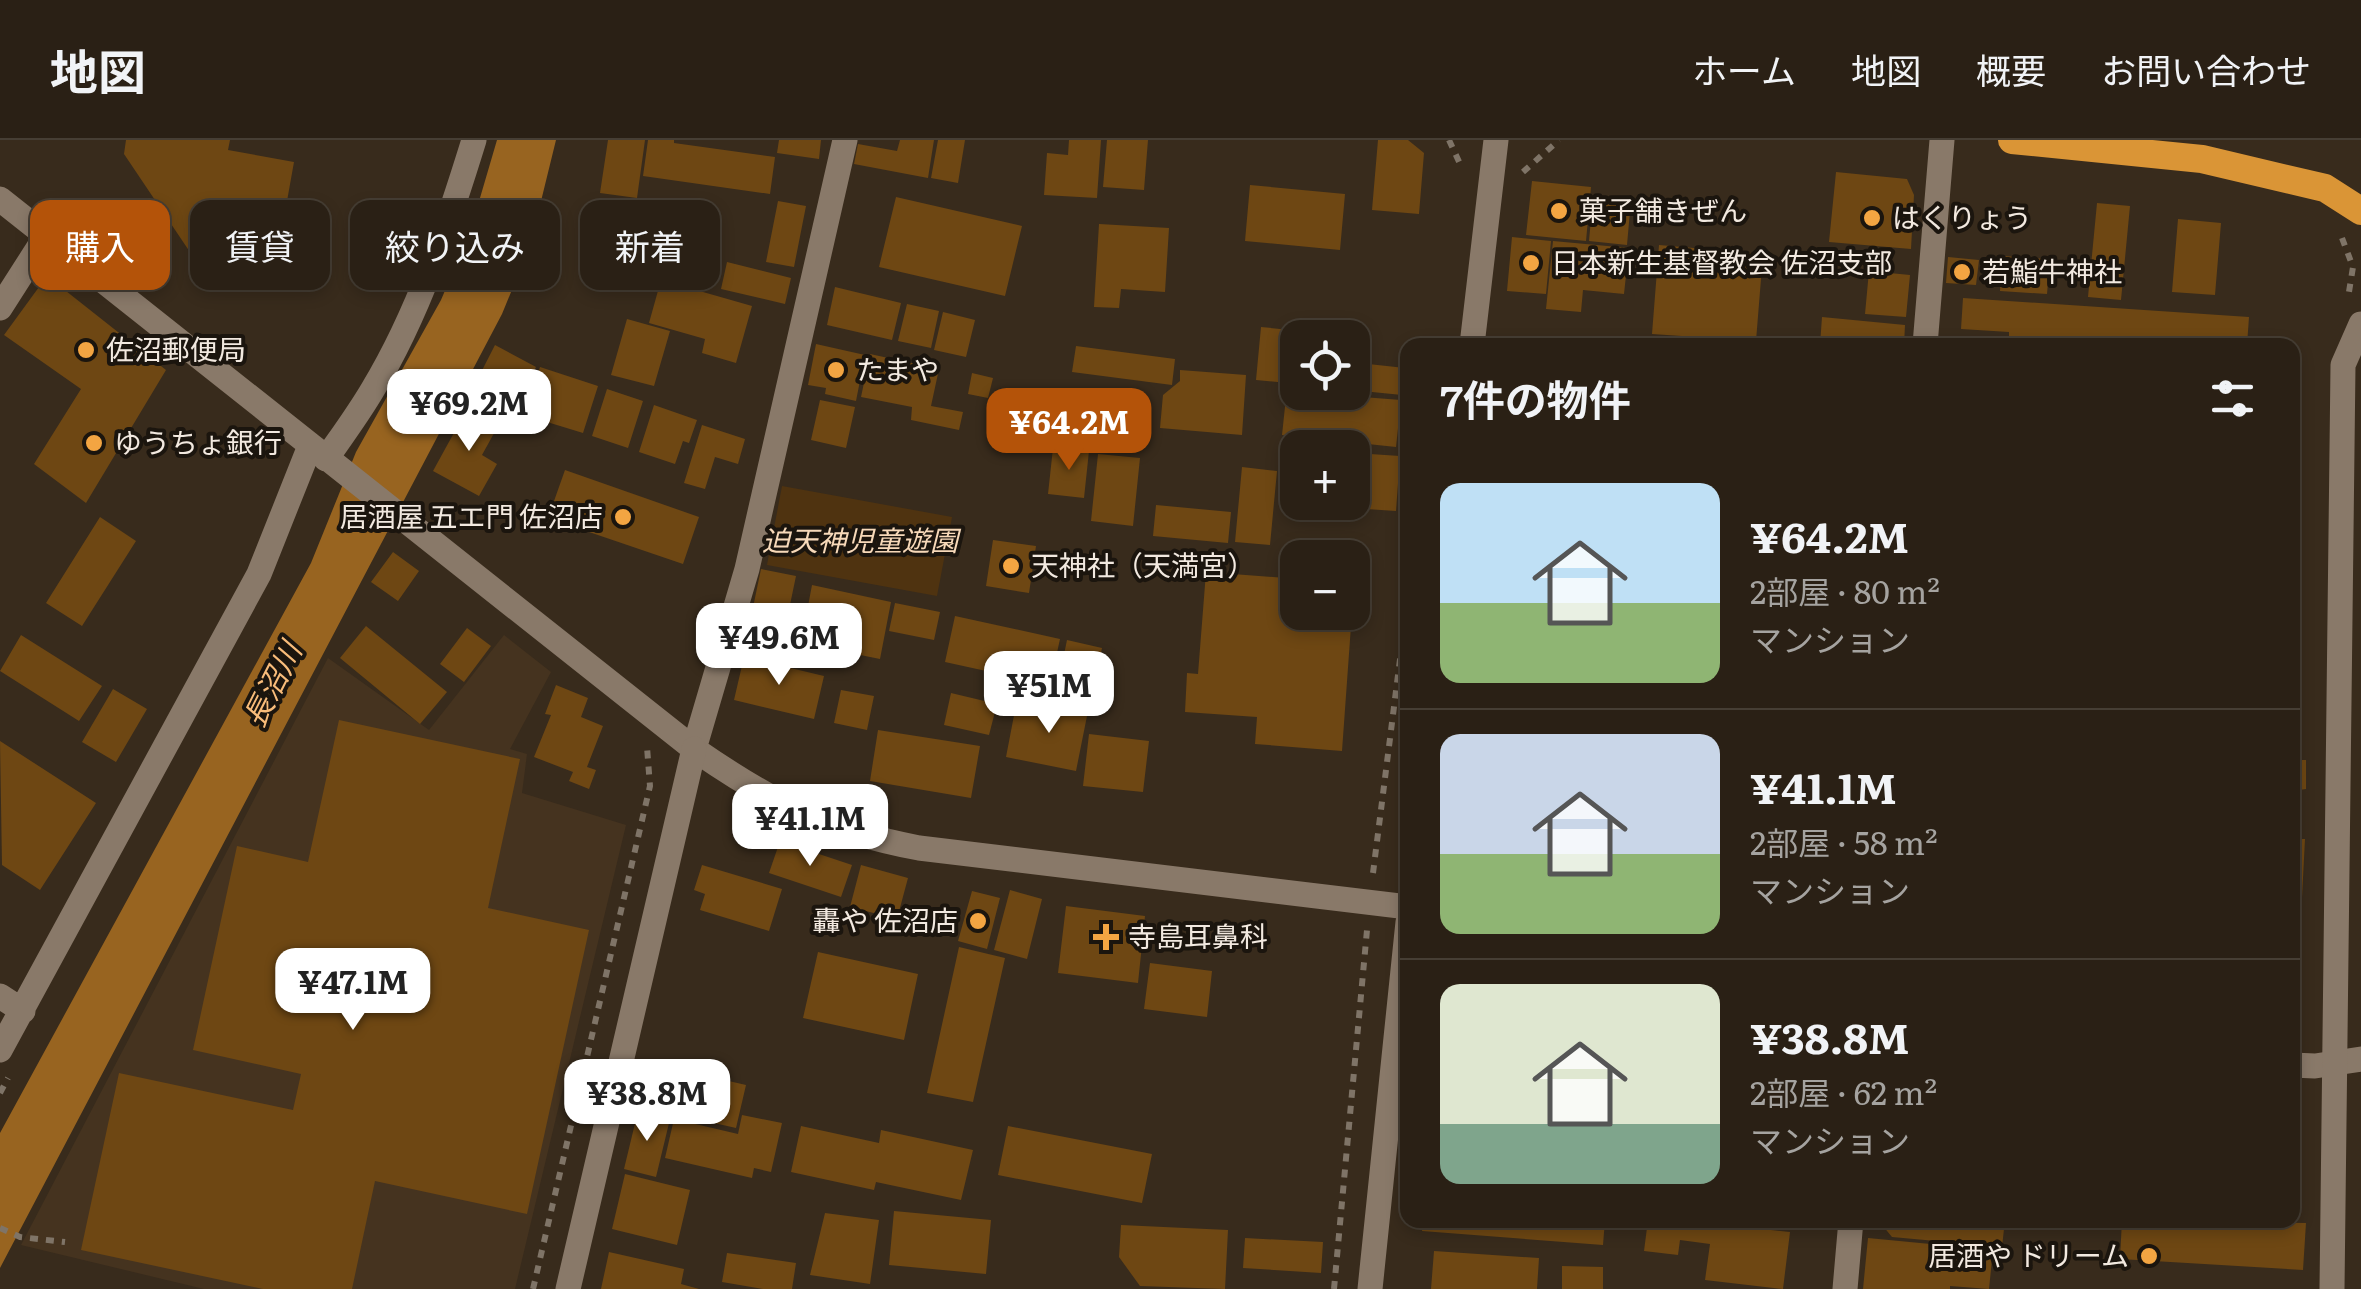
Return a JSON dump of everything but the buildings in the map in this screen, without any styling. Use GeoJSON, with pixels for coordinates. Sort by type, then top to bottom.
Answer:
{"type":"FeatureCollection","features":[{"type":"Feature","properties":{"kind":"highway"},"geometry":{"type":"LineString","coordinates":[[2012,140],[2202,158],[2324,188],[2361,212]]}},
{"type":"Feature","properties":{"kind":"street"},"geometry":{"type":"LineString","coordinates":[[0,1050],[323,457],[374,388],[412,311],[474,140]]}},
{"type":"Feature","properties":{"kind":"street"},"geometry":{"type":"LineString","coordinates":[[568,1289],[694,749],[747,569],[845,140]]}},
{"type":"Feature","properties":{"kind":"street"},"geometry":{"type":"LineString","coordinates":[[1473,338],[1496,140]]}},
{"type":"Feature","properties":{"kind":"street"},"geometry":{"type":"LineString","coordinates":[[1926,338],[1942,140]]}},
{"type":"Feature","properties":{"kind":"street"},"geometry":{"type":"LineString","coordinates":[[0,198],[30,223]]}},
{"type":"Feature","properties":{"kind":"street"},"geometry":{"type":"LineString","coordinates":[[0,308],[30,261]]}},
{"type":"Feature","properties":{"kind":"street"},"geometry":{"type":"LineString","coordinates":[[114,290],[694,749],[786,808],[867,838],[919,848],[1400,907]]}},
{"type":"Feature","properties":{"kind":"street"},"geometry":{"type":"LineString","coordinates":[[2332,1289],[2343,365],[2354,314]]}},
{"type":"Feature","properties":{"kind":"street"},"geometry":{"type":"LineString","coordinates":[[0,996],[23,1011]]}},
{"type":"Feature","properties":{"kind":"street"},"geometry":{"type":"LineString","coordinates":[[1370,1289],[1400,999]]}},
{"type":"Feature","properties":{"kind":"street"},"geometry":{"type":"LineString","coordinates":[[2300,1065],[2361,1059]]}},
{"type":"Feature","properties":{"kind":"street"},"geometry":{"type":"LineString","coordinates":[[1846,1289],[1850,1228]]}},
{"type":"Feature","properties":{"kind":"path"},"geometry":{"type":"LineString","coordinates":[[1521,189],[1524,169],[1559,140]]}},
{"type":"Feature","properties":{"kind":"path"},"geometry":{"type":"LineString","coordinates":[[2341,235],[2352,268],[2354,314]]}},
{"type":"Feature","properties":{"kind":"path"},"geometry":{"type":"LineString","coordinates":[[1334,1289],[1370,904],[1400,661]]}},
{"type":"Feature","properties":{"kind":"path"},"geometry":{"type":"LineString","coordinates":[[532,1289],[650,786],[646,741]]}},
{"type":"Feature","properties":{"kind":"path"},"geometry":{"type":"LineString","coordinates":[[0,1228],[20,1237],[65,1242]]}},
{"type":"Feature","properties":{"kind":"shaded area"},"geometry":{"type":"Polygon","coordinates":[[[504,635],[551,672],[510,749],[527,754],[522,793],[626,825],[515,1289],[204,1289],[21,1245],[328,658],[429,730],[504,635]]]}},
{"type":"Feature","properties":{"kind":"green space","name":"迫天神児童遊園"},"geometry":{"type":"Polygon","coordinates":[[[782,486],[952,517],[937,596],[767,565],[782,486]]]}},
{"type":"Feature","properties":{"kind":"water"},"geometry":{"type":"Polygon","coordinates":[[[497,140],[556,140],[541,200],[479,200],[497,140]]]}},
{"type":"Feature","properties":{"kind":"water","name":"長沼川"},"geometry":{"type":"Polygon","coordinates":[[[445,290],[512,290],[0,1268],[0,1133],[311,563],[356,452],[445,290]]]}},
{"type":"Feature","properties":{"kind":"place","name":"菓子舗きぜん"},"geometry":{"type":"Point","coordinates":[1559,211]}},
{"type":"Feature","properties":{"kind":"place","name":"はくりょう"},"geometry":{"type":"Point","coordinates":[1872,218]}},
{"type":"Feature","properties":{"kind":"place","name":"日本新生基督教会 佐沼支部"},"geometry":{"type":"Point","coordinates":[1531,263]}},
{"type":"Feature","properties":{"kind":"place","name":"若鮨牛神社"},"geometry":{"type":"Point","coordinates":[1962,272]}},
{"type":"Feature","properties":{"kind":"place","name":"佐沼郵便局"},"geometry":{"type":"Point","coordinates":[86,350]}},
{"type":"Feature","properties":{"kind":"place","name":"たまや"},"geometry":{"type":"Point","coordinates":[836,370]}},
{"type":"Feature","properties":{"kind":"place","name":"ゆうちょ銀行"},"geometry":{"type":"Point","coordinates":[94,443]}},
{"type":"Feature","properties":{"kind":"place","name":"居酒屋 五エ門 佐沼店"},"geometry":{"type":"Point","coordinates":[623,517]}},
{"type":"Feature","properties":{"kind":"place","name":"天神社（天満宮）"},"geometry":{"type":"Point","coordinates":[1011,566]}},
{"type":"Feature","properties":{"kind":"place","name":"轟や 佐沼店"},"geometry":{"type":"Point","coordinates":[978,921]}},
{"type":"Feature","properties":{"kind":"place","name":"寺島耳鼻科"},"geometry":{"type":"Point","coordinates":[1106,937]}},
{"type":"Feature","properties":{"kind":"place","name":"居酒や ドリーム"},"geometry":{"type":"Point","coordinates":[2149,1256]}}]}
